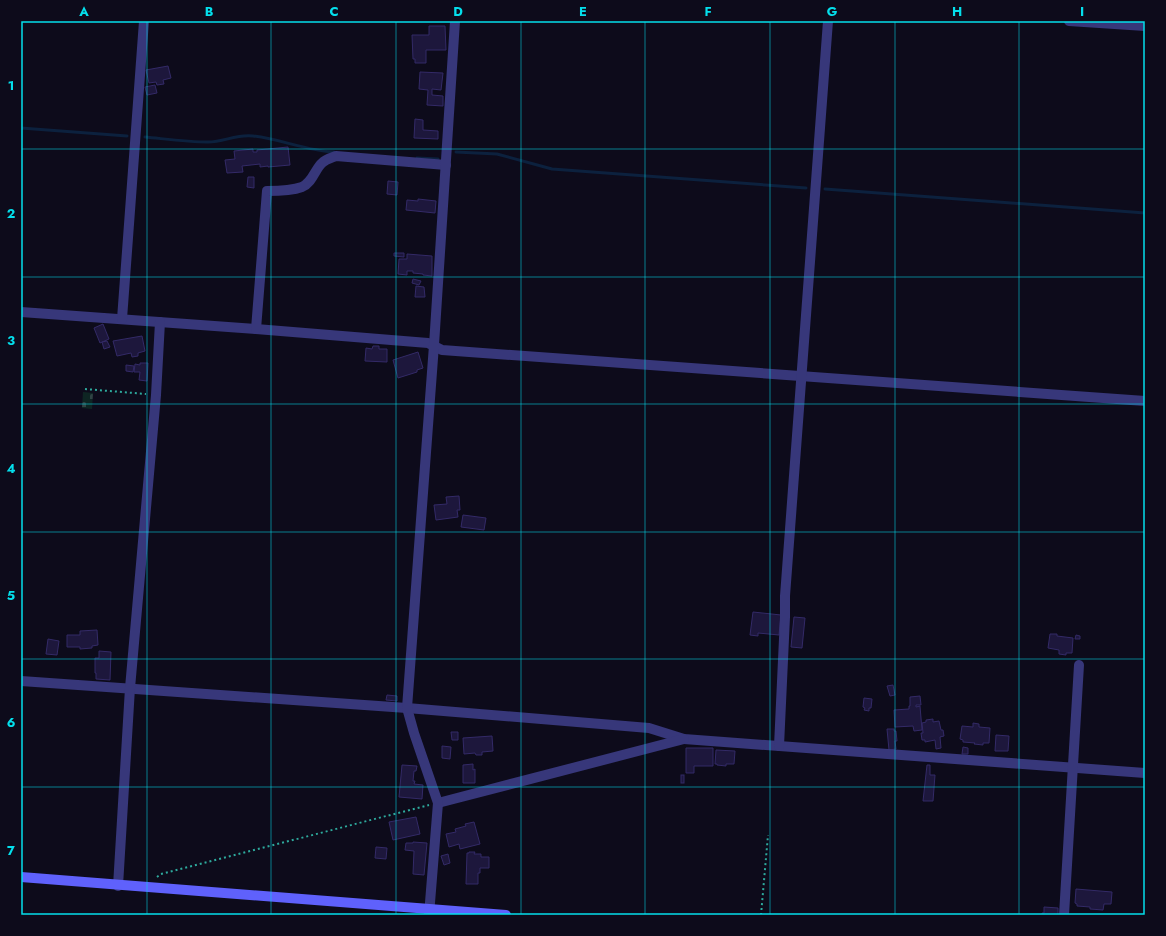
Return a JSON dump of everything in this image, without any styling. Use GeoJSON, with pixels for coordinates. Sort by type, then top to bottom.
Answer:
{"type":"FeatureCollection","features":[{"type":"Feature","properties":{"kind":"street"},"geometry":{"type":"LineString","coordinates":[[122,319],[144,21]]}},
{"type":"Feature","properties":{"kind":"street"},"geometry":{"type":"LineString","coordinates":[[429,912],[438,803],[406,708],[434,345],[455,21]]}},
{"type":"Feature","properties":{"kind":"street"},"geometry":{"type":"LineString","coordinates":[[779,746],[786,617],[785,596],[828,21]]}},
{"type":"Feature","properties":{"kind":"street"},"geometry":{"type":"LineString","coordinates":[[1069,21],[1145,26]]}},
{"type":"Feature","properties":{"kind":"street"},"geometry":{"type":"LineString","coordinates":[[256,328],[267,191],[281,191],[302,186],[313,176],[321,164],[336,156],[446,165]]}},
{"type":"Feature","properties":{"kind":"street"},"geometry":{"type":"LineString","coordinates":[[21,312],[256,328],[428,343],[442,350],[1145,401]]}},
{"type":"Feature","properties":{"kind":"street"},"geometry":{"type":"LineString","coordinates":[[118,886],[130,688],[156,395],[160,322]]}},
{"type":"Feature","properties":{"kind":"street"},"geometry":{"type":"LineString","coordinates":[[1064,915],[1079,665]]}},
{"type":"Feature","properties":{"kind":"street"},"geometry":{"type":"LineString","coordinates":[[21,681],[406,708],[649,728],[684,739],[1145,773]]}},
{"type":"Feature","properties":{"kind":"street"},"geometry":{"type":"LineString","coordinates":[[438,803],[684,739]]}},
{"type":"Feature","properties":{"kind":"street"},"geometry":{"type":"LineString","coordinates":[[21,877],[429,912],[506,915]]}},
{"type":"Feature","properties":{"kind":"path"},"geometry":{"type":"LineString","coordinates":[[85,389],[156,395]]}},
{"type":"Feature","properties":{"kind":"path"},"geometry":{"type":"LineString","coordinates":[[150,888],[152,880],[161,874],[438,803]]}},
{"type":"Feature","properties":{"kind":"path"},"geometry":{"type":"LineString","coordinates":[[761,915],[768,834]]}},
{"type":"Feature","properties":{"kind":"green space"},"geometry":{"type":"Polygon","coordinates":[[[83,392],[93,393],[92,409],[82,408],[83,392]]]}},
{"type":"Feature","properties":{"kind":"building"},"geometry":{"type":"Polygon","coordinates":[[[429,26],[445,26],[446,50],[426,50],[426,63],[415,63],[415,59],[413,59],[412,35],[429,35],[429,26]]]}},
{"type":"Feature","properties":{"kind":"building"},"geometry":{"type":"Polygon","coordinates":[[[168,66],[171,78],[163,80],[164,84],[157,85],[156,82],[149,83],[146,70],[168,66]]]}},
{"type":"Feature","properties":{"kind":"building"},"geometry":{"type":"Polygon","coordinates":[[[420,72],[443,73],[441,90],[432,89],[432,95],[443,96],[443,106],[427,105],[428,90],[419,89],[420,72]]]}},
{"type":"Feature","properties":{"kind":"building"},"geometry":{"type":"Polygon","coordinates":[[[155,85],[157,93],[147,95],[145,87],[155,85]]]}},
{"type":"Feature","properties":{"kind":"building"},"geometry":{"type":"Polygon","coordinates":[[[415,119],[423,120],[423,130],[438,131],[438,139],[414,138],[415,119]]]}},
{"type":"Feature","properties":{"kind":"building"},"geometry":{"type":"Polygon","coordinates":[[[288,147],[290,165],[260,167],[260,164],[242,166],[243,172],[227,173],[225,160],[235,159],[234,151],[253,149],[253,152],[257,152],[257,150],[288,147]]]}},
{"type":"Feature","properties":{"kind":"building"},"geometry":{"type":"Polygon","coordinates":[[[248,177],[254,177],[254,188],[247,187],[248,177]]]}},
{"type":"Feature","properties":{"kind":"building"},"geometry":{"type":"Polygon","coordinates":[[[388,181],[398,182],[397,195],[387,194],[388,181]]]}},
{"type":"Feature","properties":{"kind":"building"},"geometry":{"type":"Polygon","coordinates":[[[418,199],[436,201],[435,213],[406,210],[407,200],[418,201],[418,199]]]}},
{"type":"Feature","properties":{"kind":"building"},"geometry":{"type":"Polygon","coordinates":[[[394,253],[404,253],[404,257],[394,256],[394,253]]]}},
{"type":"Feature","properties":{"kind":"building"},"geometry":{"type":"Polygon","coordinates":[[[407,254],[432,256],[432,276],[413,273],[413,271],[407,271],[407,275],[398,274],[399,259],[407,259],[407,254]]]}},
{"type":"Feature","properties":{"kind":"building"},"geometry":{"type":"Polygon","coordinates":[[[413,279],[421,281],[419,285],[412,283],[413,279]]]}},
{"type":"Feature","properties":{"kind":"building"},"geometry":{"type":"Polygon","coordinates":[[[416,286],[424,287],[425,297],[415,297],[416,286]]]}},
{"type":"Feature","properties":{"kind":"building"},"geometry":{"type":"Polygon","coordinates":[[[103,324],[109,339],[100,343],[94,328],[103,324]]]}},
{"type":"Feature","properties":{"kind":"building"},"geometry":{"type":"Polygon","coordinates":[[[142,336],[145,351],[138,353],[138,356],[132,357],[131,353],[117,356],[113,341],[142,336]]]}},
{"type":"Feature","properties":{"kind":"building"},"geometry":{"type":"Polygon","coordinates":[[[107,341],[110,347],[104,349],[102,342],[107,341]]]}},
{"type":"Feature","properties":{"kind":"building"},"geometry":{"type":"Polygon","coordinates":[[[373,346],[379,346],[379,349],[387,349],[387,362],[365,361],[366,348],[372,349],[373,346]]]}},
{"type":"Feature","properties":{"kind":"building"},"geometry":{"type":"Polygon","coordinates":[[[418,352],[423,368],[417,370],[417,372],[398,378],[393,360],[418,352]]]}},
{"type":"Feature","properties":{"kind":"building"},"geometry":{"type":"Polygon","coordinates":[[[140,363],[148,363],[147,381],[139,380],[140,372],[134,372],[135,364],[140,365],[140,363]]]}},
{"type":"Feature","properties":{"kind":"building"},"geometry":{"type":"Polygon","coordinates":[[[126,365],[134,366],[133,372],[126,371],[126,365]]]}},
{"type":"Feature","properties":{"kind":"building"},"geometry":{"type":"Polygon","coordinates":[[[459,496],[460,510],[457,510],[458,517],[436,520],[434,505],[447,504],[446,497],[459,496]]]}},
{"type":"Feature","properties":{"kind":"building"},"geometry":{"type":"Polygon","coordinates":[[[463,515],[486,518],[484,530],[461,527],[463,515]]]}},
{"type":"Feature","properties":{"kind":"building"},"geometry":{"type":"Polygon","coordinates":[[[753,612],[781,615],[779,635],[758,633],[758,636],[750,635],[753,612]]]}},
{"type":"Feature","properties":{"kind":"building"},"geometry":{"type":"Polygon","coordinates":[[[794,617],[805,618],[802,648],[791,647],[794,617]]]}},
{"type":"Feature","properties":{"kind":"building"},"geometry":{"type":"Polygon","coordinates":[[[97,630],[98,645],[92,646],[92,648],[80,649],[80,647],[67,647],[67,635],[80,635],[80,631],[97,630]]]}},
{"type":"Feature","properties":{"kind":"building"},"geometry":{"type":"Polygon","coordinates":[[[1050,634],[1073,638],[1072,653],[1066,653],[1066,655],[1059,654],[1059,650],[1048,648],[1050,634]]]}},
{"type":"Feature","properties":{"kind":"building"},"geometry":{"type":"Polygon","coordinates":[[[1076,635],[1080,636],[1080,639],[1075,639],[1076,635]]]}},
{"type":"Feature","properties":{"kind":"building"},"geometry":{"type":"Polygon","coordinates":[[[48,639],[59,641],[57,655],[46,654],[48,639]]]}},
{"type":"Feature","properties":{"kind":"building"},"geometry":{"type":"Polygon","coordinates":[[[99,651],[111,652],[110,680],[96,679],[95,658],[99,658],[99,651]]]}},
{"type":"Feature","properties":{"kind":"building"},"geometry":{"type":"Polygon","coordinates":[[[893,685],[895,695],[890,696],[887,686],[893,685]]]}},
{"type":"Feature","properties":{"kind":"building"},"geometry":{"type":"Polygon","coordinates":[[[387,695],[397,696],[397,701],[386,700],[387,695]]]}},
{"type":"Feature","properties":{"kind":"building"},"geometry":{"type":"Polygon","coordinates":[[[920,696],[921,705],[916,705],[916,707],[920,706],[922,730],[914,731],[913,726],[895,727],[894,710],[909,709],[910,697],[920,696]]]}},
{"type":"Feature","properties":{"kind":"building"},"geometry":{"type":"Polygon","coordinates":[[[864,698],[872,699],[871,708],[869,708],[869,711],[864,710],[864,698]]]}},
{"type":"Feature","properties":{"kind":"building"},"geometry":{"type":"Polygon","coordinates":[[[933,719],[933,722],[939,721],[944,736],[940,737],[941,748],[936,749],[935,740],[925,742],[925,740],[922,740],[921,733],[923,733],[922,723],[926,722],[926,720],[933,719]]]}},
{"type":"Feature","properties":{"kind":"building"},"geometry":{"type":"Polygon","coordinates":[[[973,723],[979,724],[979,727],[990,728],[989,743],[983,743],[983,745],[974,744],[975,743],[963,742],[963,740],[960,739],[962,726],[973,727],[973,723]]]}},
{"type":"Feature","properties":{"kind":"building"},"geometry":{"type":"Polygon","coordinates":[[[887,729],[894,729],[894,731],[896,731],[896,749],[889,750],[887,729]]]}},
{"type":"Feature","properties":{"kind":"building"},"geometry":{"type":"Polygon","coordinates":[[[451,732],[458,732],[458,740],[452,740],[451,732]]]}},
{"type":"Feature","properties":{"kind":"building"},"geometry":{"type":"Polygon","coordinates":[[[996,735],[1009,736],[1008,751],[995,751],[996,735]]]}},
{"type":"Feature","properties":{"kind":"building"},"geometry":{"type":"Polygon","coordinates":[[[492,736],[493,751],[482,752],[482,755],[476,755],[475,753],[464,754],[463,738],[492,736]]]}},
{"type":"Feature","properties":{"kind":"building"},"geometry":{"type":"Polygon","coordinates":[[[442,746],[451,747],[450,759],[442,758],[442,746]]]}},
{"type":"Feature","properties":{"kind":"building"},"geometry":{"type":"Polygon","coordinates":[[[963,747],[968,748],[968,754],[962,754],[963,747]]]}},
{"type":"Feature","properties":{"kind":"building"},"geometry":{"type":"Polygon","coordinates":[[[686,748],[713,748],[713,766],[694,766],[694,773],[686,773],[686,748]]]}},
{"type":"Feature","properties":{"kind":"building"},"geometry":{"type":"Polygon","coordinates":[[[716,750],[735,751],[734,764],[726,764],[726,766],[715,764],[716,750]]]}},
{"type":"Feature","properties":{"kind":"building"},"geometry":{"type":"Polygon","coordinates":[[[473,764],[473,770],[475,769],[475,783],[463,783],[463,765],[473,764]]]}},
{"type":"Feature","properties":{"kind":"building"},"geometry":{"type":"Polygon","coordinates":[[[402,765],[417,766],[416,771],[414,771],[413,781],[415,781],[414,784],[423,785],[422,799],[399,797],[402,765]]]}},
{"type":"Feature","properties":{"kind":"building"},"geometry":{"type":"Polygon","coordinates":[[[927,765],[930,765],[930,775],[935,775],[933,801],[923,801],[927,765]]]}},
{"type":"Feature","properties":{"kind":"building"},"geometry":{"type":"Polygon","coordinates":[[[681,775],[684,775],[684,783],[681,783],[681,775]]]}},
{"type":"Feature","properties":{"kind":"building"},"geometry":{"type":"Polygon","coordinates":[[[416,817],[420,834],[393,840],[389,822],[416,817]]]}},
{"type":"Feature","properties":{"kind":"building"},"geometry":{"type":"Polygon","coordinates":[[[474,822],[480,844],[460,849],[459,844],[449,847],[446,834],[456,832],[455,829],[466,826],[465,824],[474,822]]]}},
{"type":"Feature","properties":{"kind":"building"},"geometry":{"type":"Polygon","coordinates":[[[406,843],[427,843],[424,875],[413,874],[414,851],[405,850],[406,843]]]}},
{"type":"Feature","properties":{"kind":"building"},"geometry":{"type":"Polygon","coordinates":[[[376,847],[387,848],[386,859],[375,858],[376,847]]]}},
{"type":"Feature","properties":{"kind":"building"},"geometry":{"type":"Polygon","coordinates":[[[467,853],[481,854],[481,857],[489,857],[489,868],[480,868],[480,873],[478,873],[478,884],[466,884],[467,853]]]}},
{"type":"Feature","properties":{"kind":"building"},"geometry":{"type":"Polygon","coordinates":[[[448,854],[450,863],[444,865],[441,856],[448,854]]]}},
{"type":"Feature","properties":{"kind":"building"},"geometry":{"type":"Polygon","coordinates":[[[1076,889],[1112,892],[1111,904],[1104,904],[1103,910],[1077,906],[1075,903],[1076,889]]]}},
{"type":"Feature","properties":{"kind":"building"},"geometry":{"type":"Polygon","coordinates":[[[1044,907],[1058,908],[1058,915],[1042,915],[1042,913],[1044,913],[1044,907]]]}},
{"type":"Feature","properties":{"kind":"waterway"},"geometry":{"type":"LineString","coordinates":[[21,128],[127,136]]}},
{"type":"Feature","properties":{"kind":"waterway"},"geometry":{"type":"LineString","coordinates":[[145,137],[208,142],[241,136],[253,136],[314,150],[334,152]]}},
{"type":"Feature","properties":{"kind":"waterway"},"geometry":{"type":"LineString","coordinates":[[456,152],[497,154],[552,169],[806,188]]}},
{"type":"Feature","properties":{"kind":"waterway"},"geometry":{"type":"LineString","coordinates":[[417,158],[438,159]]}},
{"type":"Feature","properties":{"kind":"waterway"},"geometry":{"type":"LineString","coordinates":[[825,189],[1145,213]]}}]}
